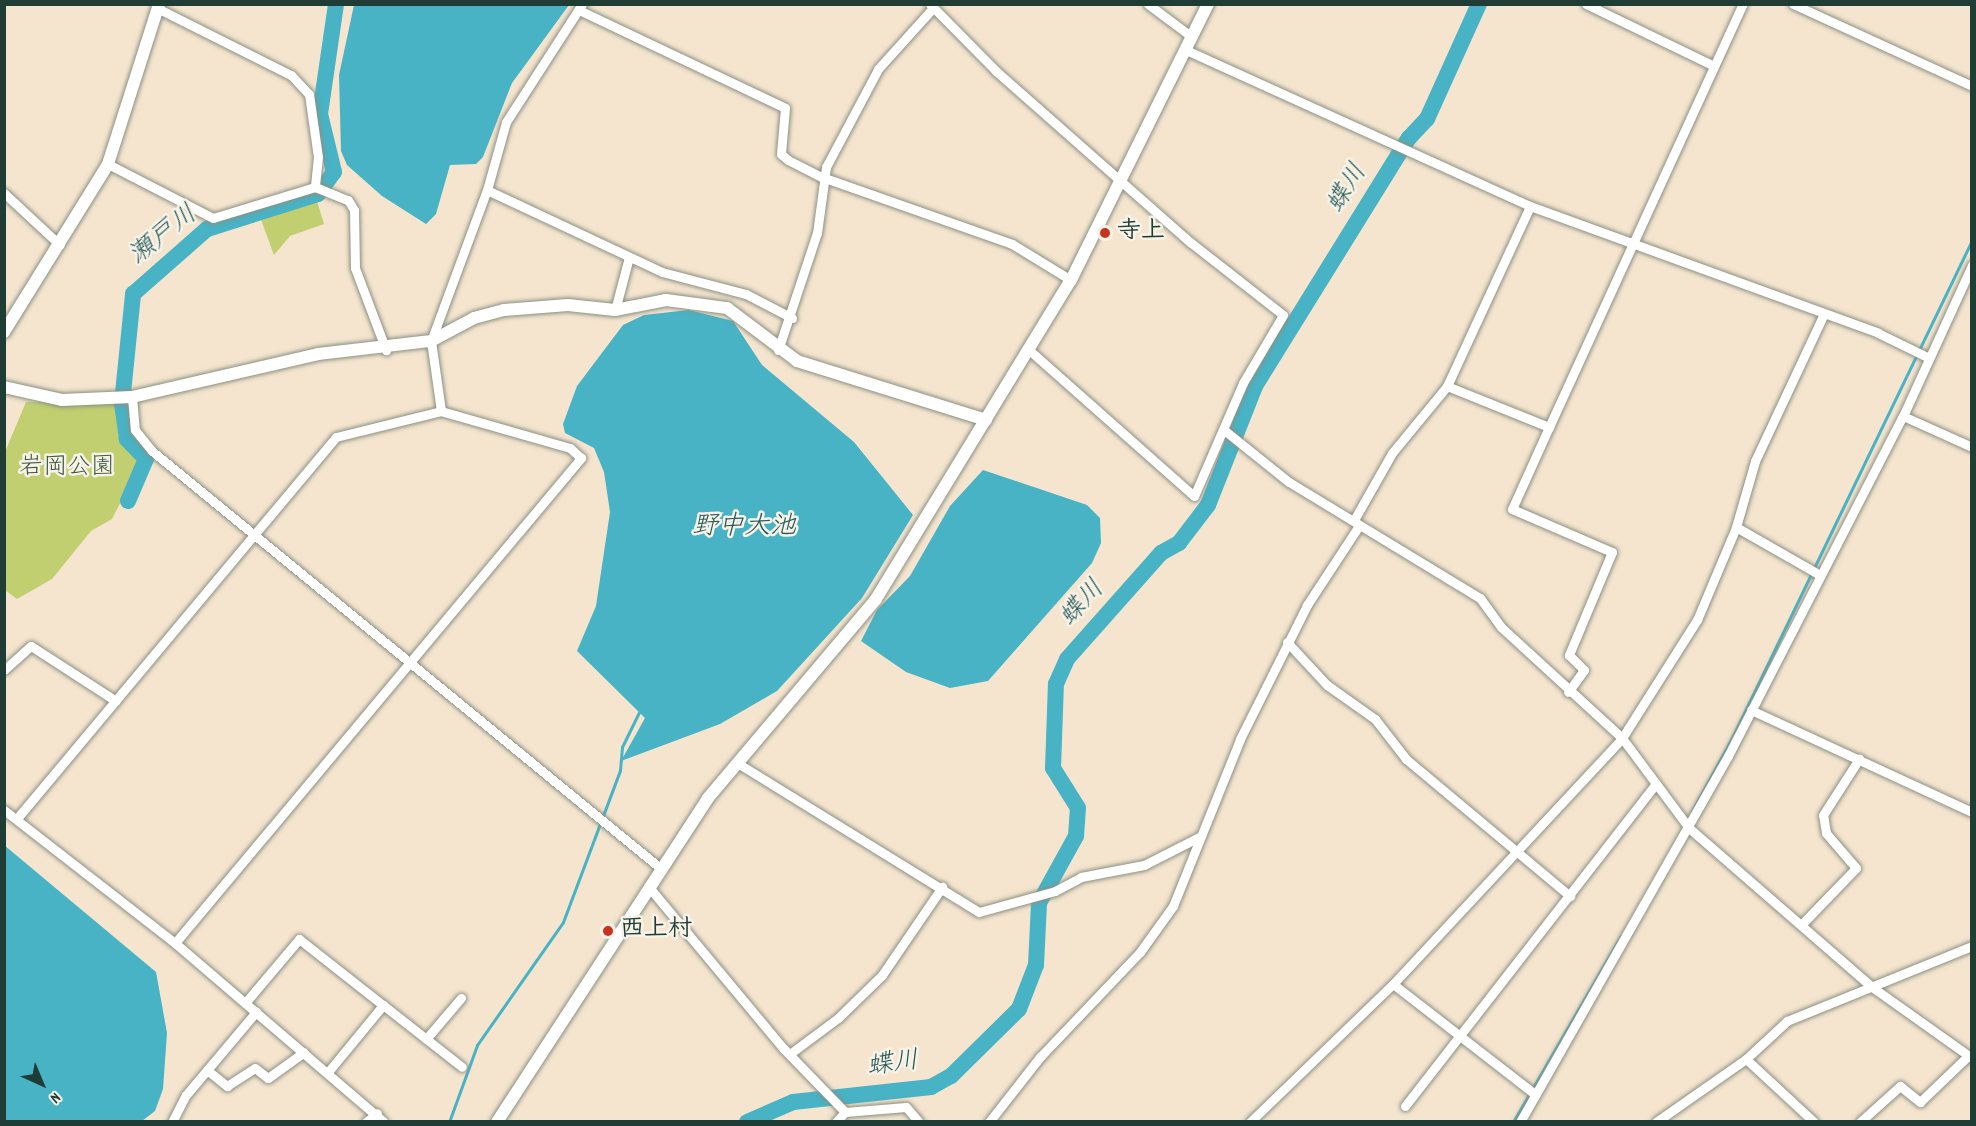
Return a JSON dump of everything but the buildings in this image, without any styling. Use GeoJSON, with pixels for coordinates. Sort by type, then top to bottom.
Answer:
{"type":"FeatureCollection","features":[{"type":"Feature","properties":{"kind":"street"},"geometry":{"type":"LineString","coordinates":[[1148,4],[1192,37]]}},
{"type":"Feature","properties":{"kind":"street"},"geometry":{"type":"LineString","coordinates":[[497,1122],[659,867],[739,764],[876,598],[986,420],[1031,352],[1123,182],[1208,4]]}},
{"type":"Feature","properties":{"kind":"street"},"geometry":{"type":"LineString","coordinates":[[1586,4],[1712,65]]}},
{"type":"Feature","properties":{"kind":"street"},"geometry":{"type":"LineString","coordinates":[[1568,692],[1584,670],[1569,655],[1612,552],[1512,509],[1634,243],[1712,65],[1743,4]]}},
{"type":"Feature","properties":{"kind":"street"},"geometry":{"type":"LineString","coordinates":[[1793,4],[1971,86]]}},
{"type":"Feature","properties":{"kind":"street"},"geometry":{"type":"LineString","coordinates":[[6,325],[60,245],[108,164],[158,6],[286,69],[309,94],[318,157],[315,187]]}},
{"type":"Feature","properties":{"kind":"street"},"geometry":{"type":"LineString","coordinates":[[778,350],[792,318],[817,233],[822,177],[878,69],[932,6],[1123,182],[1283,315],[1224,429],[1194,496],[1031,352]]}},
{"type":"Feature","properties":{"kind":"street"},"geometry":{"type":"LineString","coordinates":[[441,411],[431,340],[487,190],[506,122],[529,78],[581,8],[785,108],[782,154],[822,177],[1012,244],[1071,280]]}},
{"type":"Feature","properties":{"kind":"street"},"geometry":{"type":"LineString","coordinates":[[1186,50],[1530,206],[1634,243],[1823,316],[1878,333],[1929,358]]}},
{"type":"Feature","properties":{"kind":"street"},"geometry":{"type":"LineString","coordinates":[[108,164],[213,218],[315,187],[348,200],[354,210],[355,268],[386,350]]}},
{"type":"Feature","properties":{"kind":"street"},"geometry":{"type":"LineString","coordinates":[[487,190],[682,280],[746,294],[792,318]]}},
{"type":"Feature","properties":{"kind":"street"},"geometry":{"type":"LineString","coordinates":[[4,193],[60,245]]}},
{"type":"Feature","properties":{"kind":"street"},"geometry":{"type":"LineString","coordinates":[[989,1122],[1040,1057],[1140,952],[1173,906],[1201,836],[1287,642],[1356,524],[1392,453],[1447,386],[1530,206]]}},
{"type":"Feature","properties":{"kind":"street"},"geometry":{"type":"LineString","coordinates":[[615,310],[629,257]]}},
{"type":"Feature","properties":{"kind":"street"},"geometry":{"type":"LineString","coordinates":[[1520,1122],[1689,828],[1751,711],[1903,416],[1971,265]]}},
{"type":"Feature","properties":{"kind":"street"},"geometry":{"type":"LineString","coordinates":[[4,387],[62,400],[132,397],[318,354],[386,350],[431,340],[474,318],[504,310],[568,306],[615,310],[666,300],[727,308],[778,350],[986,420]]}},
{"type":"Feature","properties":{"kind":"street"},"geometry":{"type":"LineString","coordinates":[[1250,1122],[1393,984],[1511,851],[1622,738],[1683,646],[1736,527],[1755,461],[1823,316]]}},
{"type":"Feature","properties":{"kind":"street"},"geometry":{"type":"LineString","coordinates":[[1447,386],[1549,427]]}},
{"type":"Feature","properties":{"kind":"street"},"geometry":{"type":"LineString","coordinates":[[132,397],[135,430],[152,451],[256,533],[659,867]]}},
{"type":"Feature","properties":{"kind":"street"},"geometry":{"type":"LineString","coordinates":[[19,816],[336,437],[441,411],[570,448],[581,458],[175,943]]}},
{"type":"Feature","properties":{"kind":"street"},"geometry":{"type":"LineString","coordinates":[[1903,416],[1971,447]]}},
{"type":"Feature","properties":{"kind":"street"},"geometry":{"type":"LineString","coordinates":[[1224,429],[1289,482],[1480,598],[1501,627],[1568,692],[1622,738],[1689,828],[1872,987],[1970,1057],[1920,1102],[1900,1086],[1867,1119]]}},
{"type":"Feature","properties":{"kind":"street"},"geometry":{"type":"LineString","coordinates":[[1736,527],[1820,575]]}},
{"type":"Feature","properties":{"kind":"street"},"geometry":{"type":"LineString","coordinates":[[1287,642],[1327,685],[1375,718],[1406,759],[1511,851],[1570,896]]}},
{"type":"Feature","properties":{"kind":"street"},"geometry":{"type":"LineString","coordinates":[[4,670],[31,646],[116,701]]}},
{"type":"Feature","properties":{"kind":"street"},"geometry":{"type":"LineString","coordinates":[[1751,711],[1971,812]]}},
{"type":"Feature","properties":{"kind":"street"},"geometry":{"type":"LineString","coordinates":[[1801,926],[1856,868],[1826,833],[1823,814],[1859,759]]}},
{"type":"Feature","properties":{"kind":"street"},"geometry":{"type":"LineString","coordinates":[[739,764],[942,887],[979,912],[1055,891],[1081,877],[1144,865],[1201,836]]}},
{"type":"Feature","properties":{"kind":"street"},"geometry":{"type":"LineString","coordinates":[[1406,1106],[1656,784]]}},
{"type":"Feature","properties":{"kind":"street"},"geometry":{"type":"LineString","coordinates":[[4,810],[19,816],[175,943],[377,1113],[384,1122]]}},
{"type":"Feature","properties":{"kind":"street"},"geometry":{"type":"LineString","coordinates":[[648,886],[790,1053],[845,1112]]}},
{"type":"Feature","properties":{"kind":"street"},"geometry":{"type":"LineString","coordinates":[[790,1053],[838,1018],[882,975],[942,887]]}},
{"type":"Feature","properties":{"kind":"street"},"geometry":{"type":"LineString","coordinates":[[245,1003],[299,939],[462,1067]]}},
{"type":"Feature","properties":{"kind":"street"},"geometry":{"type":"LineString","coordinates":[[1656,1122],[1746,1059],[1787,1021],[1971,946]]}},
{"type":"Feature","properties":{"kind":"street"},"geometry":{"type":"LineString","coordinates":[[1393,984],[1535,1094]]}},
{"type":"Feature","properties":{"kind":"street"},"geometry":{"type":"LineString","coordinates":[[426,1039],[461,998]]}},
{"type":"Feature","properties":{"kind":"street"},"geometry":{"type":"LineString","coordinates":[[328,1072],[382,1005]]}},
{"type":"Feature","properties":{"kind":"street"},"geometry":{"type":"LineString","coordinates":[[172,1122],[207,1070],[256,1012]]}},
{"type":"Feature","properties":{"kind":"street"},"geometry":{"type":"LineString","coordinates":[[207,1070],[227,1086],[255,1068],[268,1078],[304,1052]]}},
{"type":"Feature","properties":{"kind":"street"},"geometry":{"type":"LineString","coordinates":[[1746,1059],[1814,1122]]}},
{"type":"Feature","properties":{"kind":"street"},"geometry":{"type":"LineString","coordinates":[[836,1122],[845,1112],[906,1107],[920,1122]]}},
{"type":"Feature","properties":{"kind":"street"},"geometry":{"type":"LineString","coordinates":[[366,1122],[377,1113]]}},
{"type":"Feature","properties":{"kind":"green space"},"geometry":{"type":"Polygon","coordinates":[[[316,198],[324,224],[290,236],[274,255],[260,217],[316,198]]]}},
{"type":"Feature","properties":{"kind":"green space","name":"岩岡公園"},"geometry":{"type":"Polygon","coordinates":[[[26,402],[117,403],[124,441],[142,460],[112,519],[91,531],[52,579],[17,599],[5,590],[5,452],[26,402]]]}},
{"type":"Feature","properties":{"kind":"water"},"geometry":{"type":"Polygon","coordinates":[[[354,5],[569,5],[512,83],[483,157],[476,164],[450,165],[436,214],[426,224],[382,196],[347,165],[341,151],[339,75],[354,5]]]}},
{"type":"Feature","properties":{"kind":"water","name":"野中大池"},"geometry":{"type":"Polygon","coordinates":[[[689,310],[733,321],[762,365],[854,442],[913,515],[862,598],[777,691],[720,724],[621,761],[645,718],[577,651],[596,606],[610,512],[604,472],[594,448],[565,433],[563,424],[577,386],[623,325],[644,315],[689,310]]]}},
{"type":"Feature","properties":{"kind":"water"},"geometry":{"type":"Polygon","coordinates":[[[983,470],[1087,505],[1100,518],[1101,543],[1092,563],[988,681],[950,688],[906,672],[861,641],[877,610],[910,576],[950,506],[983,470]]]}},
{"type":"Feature","properties":{"kind":"water"},"geometry":{"type":"Polygon","coordinates":[[[4,845],[156,972],[167,1033],[163,1089],[155,1111],[142,1121],[5,1121],[4,845]]]}},
{"type":"Feature","properties":{"kind":"waterway","name":"瀬戸川"},"geometry":{"type":"LineString","coordinates":[[128,501],[146,459],[127,439],[122,403],[133,294],[207,229],[318,194],[334,172],[320,114],[336,4]]}},
{"type":"Feature","properties":{"kind":"waterway","name":"蝶川"},"geometry":{"type":"LineString","coordinates":[[747,1122],[793,1102],[931,1087],[951,1076],[1019,1009],[1036,965],[1039,903],[1076,836],[1078,808],[1053,768],[1056,684],[1067,659],[1161,553],[1179,543],[1208,505],[1255,386],[1409,138],[1427,119],[1479,4]]}},
{"type":"Feature","properties":{"kind":"waterway"},"geometry":{"type":"LineString","coordinates":[[1692,811],[1732,738],[1972,240]]}},
{"type":"Feature","properties":{"kind":"waterway"},"geometry":{"type":"LineString","coordinates":[[449,1122],[477,1045],[563,922],[620,770],[622,747],[641,708]]}},
{"type":"Feature","properties":{"kind":"waterway"},"geometry":{"type":"LineString","coordinates":[[1513,1122],[1621,936]]}},
{"type":"Feature","properties":{"kind":"place","name":"寺上"},"geometry":{"type":"Point","coordinates":[1105,233]}},
{"type":"Feature","properties":{"kind":"place","name":"西上村"},"geometry":{"type":"Point","coordinates":[608,931]}}]}
